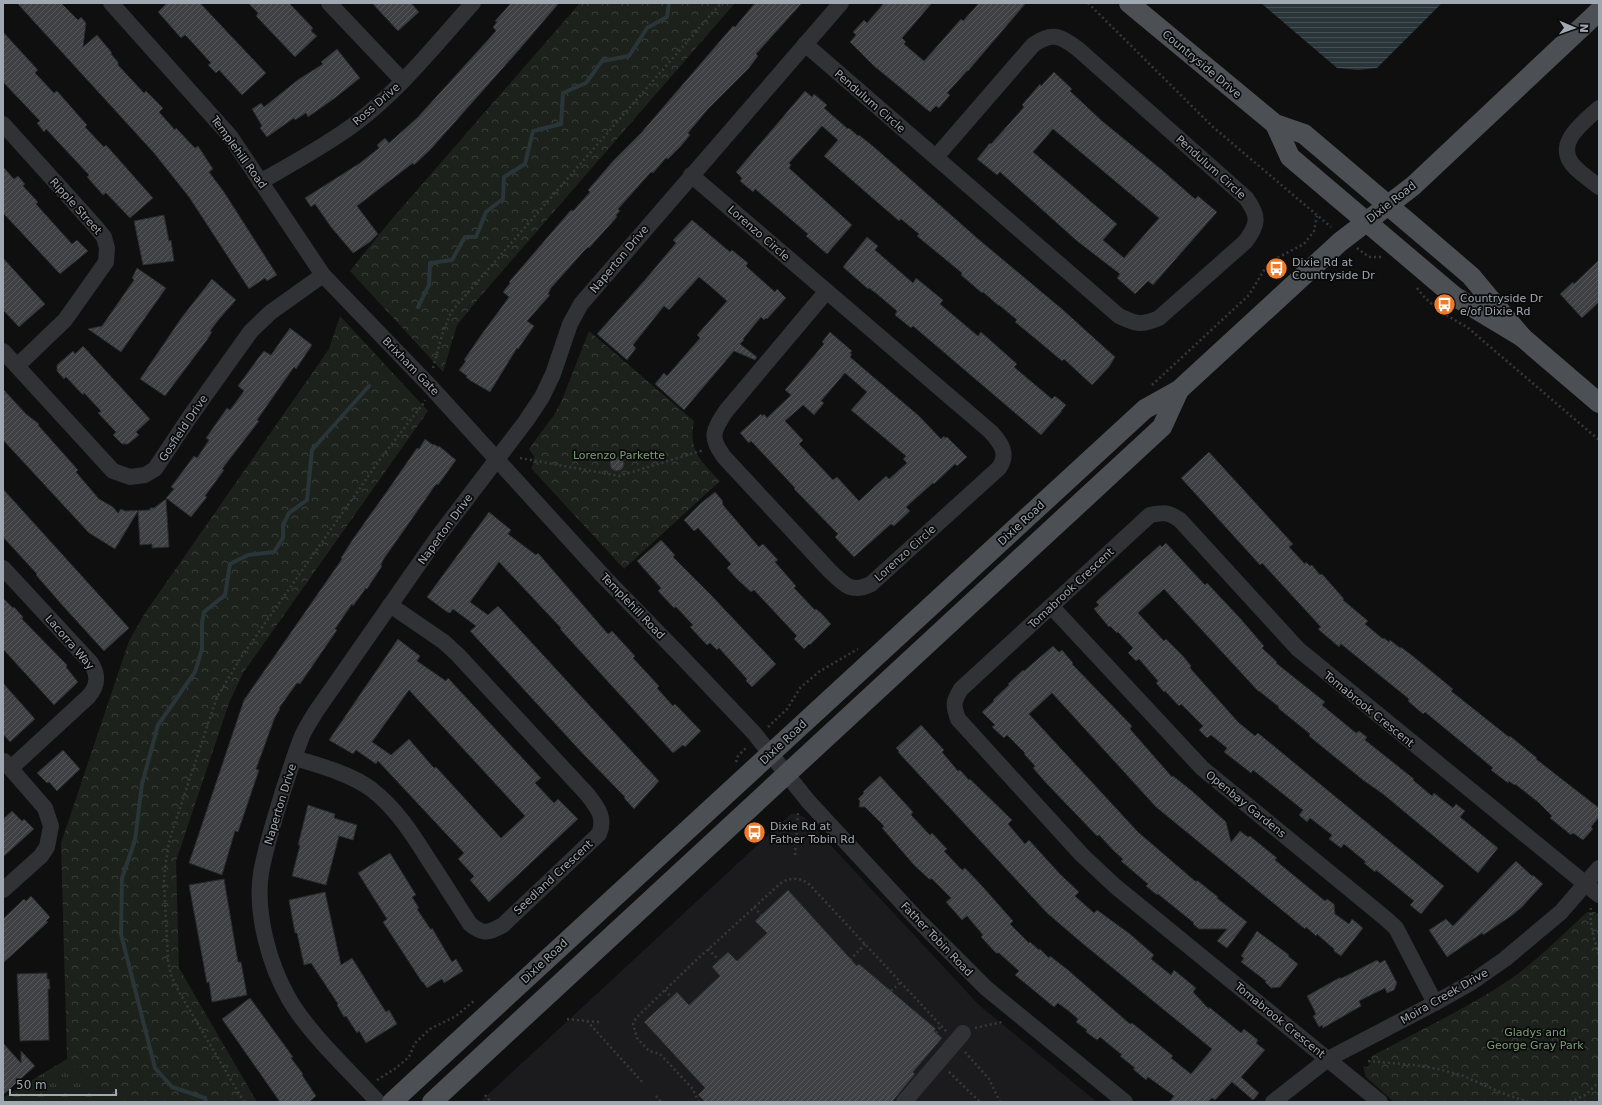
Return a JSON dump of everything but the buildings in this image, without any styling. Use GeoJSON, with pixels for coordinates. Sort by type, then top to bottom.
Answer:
{"type":"FeatureCollection","features":[{"type":"Feature","properties":{"kind":"main road","name":"Countryside Drive"},"geometry":{"type":"LineString","coordinates":[[1129,3],[1275,124],[1304,134],[1388,205],[1471,276],[1522,337],[1599,403]]}},
{"type":"Feature","properties":{"kind":"main road","name":"Dixie Road"},"geometry":{"type":"LineString","coordinates":[[392,1102],[1145,409],[1179,390],[1340,242],[1424,175],[1599,11]]}},
{"type":"Feature","properties":{"kind":"main road","name":"Countryside Drive"},"geometry":{"type":"LineString","coordinates":[[1275,124],[1290,157],[1454,296],[1522,337]]}},
{"type":"Feature","properties":{"kind":"main road","name":"Dixie Road"},"geometry":{"type":"LineString","coordinates":[[432,1102],[1162,427],[1179,390]]}},
{"type":"Feature","properties":{"kind":"street","name":"Templehill Road"},"geometry":{"type":"LineString","coordinates":[[111,3],[221,125],[323,275]]}},
{"type":"Feature","properties":{"kind":"street"},"geometry":{"type":"LineString","coordinates":[[329,3],[403,80]]}},
{"type":"Feature","properties":{"kind":"street","name":"Ross Drive"},"geometry":{"type":"LineString","coordinates":[[260,182],[352,126],[403,80],[473,3]]}},
{"type":"Feature","properties":{"kind":"street","name":"Naperton Drive"},"geometry":{"type":"LineString","coordinates":[[378,1102],[300,1016],[280,983],[270,956],[262,916],[260,897],[261,875],[272,827],[302,735],[317,710],[437,538],[526,421],[542,397],[553,374],[570,324],[581,304],[841,3]]}},
{"type":"Feature","properties":{"kind":"street","name":"Pendulum Circle"},"geometry":{"type":"LineString","coordinates":[[805,44],[1119,316],[1132,323],[1149,323],[1159,318],[1244,242],[1251,234],[1255,225],[1256,215],[1246,198],[1078,48],[1062,38],[1047,36],[1033,45],[936,157]]}},
{"type":"Feature","properties":{"kind":"street"},"geometry":{"type":"LineString","coordinates":[[1599,108],[1573,132],[1568,142],[1567,154],[1572,165],[1599,187]]}},
{"type":"Feature","properties":{"kind":"street","name":"Ripple Street"},"geometry":{"type":"LineString","coordinates":[[3,124],[96,226],[104,237],[107,248],[106,262],[65,320],[17,366]]}},
{"type":"Feature","properties":{"kind":"street","name":"Lorenzo Circle"},"geometry":{"type":"LineString","coordinates":[[691,175],[991,432],[1002,446],[1004,455],[1003,462],[989,477],[871,584],[863,588],[847,586],[837,578],[724,457],[716,446],[714,436],[717,425],[726,411],[826,292]]}},
{"type":"Feature","properties":{"kind":"street","name":"Brixham Gate"},"geometry":{"type":"LineString","coordinates":[[323,275],[497,458]]}},
{"type":"Feature","properties":{"kind":"street","name":"Gosfield Drive"},"geometry":{"type":"LineString","coordinates":[[3,351],[112,471],[130,477],[145,475],[155,469],[191,415],[251,331],[271,312],[323,275]]}},
{"type":"Feature","properties":{"kind":"street","name":"Templehill Road"},"geometry":{"type":"LineString","coordinates":[[497,458],[604,577],[754,733],[770,754]]}},
{"type":"Feature","properties":{"kind":"street","name":"Tomabrook Crescent"},"geometry":{"type":"LineString","coordinates":[[1380,1102],[1115,886],[1097,869],[1034,803],[958,719],[954,708],[954,699],[961,689],[1150,515],[1161,512],[1171,514],[1180,520],[1298,648],[1585,884],[1595,902]]}},
{"type":"Feature","properties":{"kind":"street","name":"Lacorra Way"},"geometry":{"type":"LineString","coordinates":[[3,568],[91,663],[97,676],[94,690],[88,697],[7,764]]}},
{"type":"Feature","properties":{"kind":"street","name":"Seedland Crescent"},"geometry":{"type":"LineString","coordinates":[[294,758],[342,774],[359,782],[394,809],[412,833],[470,924],[476,929],[483,931],[491,932],[503,925],[598,834],[602,817],[597,807],[586,794],[458,655],[444,642],[390,605]]}},
{"type":"Feature","properties":{"kind":"street","name":"Openbay Gardens"},"geometry":{"type":"LineString","coordinates":[[1051,606],[1202,768],[1396,928],[1435,1003]]}},
{"type":"Feature","properties":{"kind":"street","name":"Father Tobin Road"},"geometry":{"type":"LineString","coordinates":[[770,754],[808,801],[913,915],[986,988],[1125,1102]]}},
{"type":"Feature","properties":{"kind":"street"},"geometry":{"type":"LineString","coordinates":[[3,890],[41,856],[47,847],[51,826],[45,808],[7,764]]}},
{"type":"Feature","properties":{"kind":"street","name":"Moira Creek Drive"},"geometry":{"type":"LineString","coordinates":[[1273,1102],[1328,1059],[1435,1003],[1489,971],[1552,920],[1599,868]]}},
{"type":"Feature","properties":{"kind":"street"},"geometry":{"type":"LineString","coordinates":[[904,1102],[964,1034]]}},
{"type":"Feature","properties":{"kind":"path"},"geometry":{"type":"LineString","coordinates":[[244,1102],[179,992],[171,975],[168,961],[164,881],[170,838],[217,697],[251,643],[381,458],[423,404],[442,335],[451,312],[721,3]]}},
{"type":"Feature","properties":{"kind":"path"},"geometry":{"type":"LineString","coordinates":[[1088,3],[1213,127],[1317,216],[1314,231],[1304,244],[1279,257],[1266,267],[1249,295],[1159,378]]}},
{"type":"Feature","properties":{"kind":"path"},"geometry":{"type":"LineString","coordinates":[[1369,257],[1380,256],[1384,258]]}},
{"type":"Feature","properties":{"kind":"path"},"geometry":{"type":"LineString","coordinates":[[1415,285],[1435,307],[1449,318],[1467,327],[1599,440]]}},
{"type":"Feature","properties":{"kind":"path"},"geometry":{"type":"LineString","coordinates":[[520,458],[619,476],[706,450]]}},
{"type":"Feature","properties":{"kind":"path"},"geometry":{"type":"LineString","coordinates":[[795,855],[798,813]]}},
{"type":"Feature","properties":{"kind":"path"},"geometry":{"type":"LineString","coordinates":[[700,1102],[692,1088],[660,1054],[649,1051],[637,1038],[634,1024],[636,1018],[708,949],[782,882],[794,877],[808,883],[941,1026],[964,1034],[1002,1022]]}},
{"type":"Feature","properties":{"kind":"path"},"geometry":{"type":"LineString","coordinates":[[1595,902],[1590,915],[1599,955]]}},
{"type":"Feature","properties":{"kind":"path"},"geometry":{"type":"LineString","coordinates":[[754,907],[761,915]]}},
{"type":"Feature","properties":{"kind":"path"},"geometry":{"type":"LineString","coordinates":[[850,960],[865,944]]}},
{"type":"Feature","properties":{"kind":"path"},"geometry":{"type":"LineString","coordinates":[[708,949],[719,960]]}},
{"type":"Feature","properties":{"kind":"path"},"geometry":{"type":"LineString","coordinates":[[891,991],[900,982]]}},
{"type":"Feature","properties":{"kind":"path"},"geometry":{"type":"LineString","coordinates":[[665,990],[671,997]]}},
{"type":"Feature","properties":{"kind":"path"},"geometry":{"type":"LineString","coordinates":[[382,1075],[396,1068],[409,1057],[415,1043],[430,1029],[456,1016],[478,998]]}},
{"type":"Feature","properties":{"kind":"path"},"geometry":{"type":"LineString","coordinates":[[567,1019],[600,1022]]}},
{"type":"Feature","properties":{"kind":"path"},"geometry":{"type":"LineString","coordinates":[[587,1021],[644,1084]]}},
{"type":"Feature","properties":{"kind":"path"},"geometry":{"type":"LineString","coordinates":[[936,1033],[941,1026]]}},
{"type":"Feature","properties":{"kind":"path"},"geometry":{"type":"LineString","coordinates":[[964,1034],[1000,1102]]}},
{"type":"Feature","properties":{"kind":"path"},"geometry":{"type":"LineString","coordinates":[[1368,1062],[1414,1065],[1438,1069],[1461,1075],[1507,1095],[1529,1102]]}},
{"type":"Feature","properties":{"kind":"path"},"geometry":{"type":"LineString","coordinates":[[949,1072],[980,1102]]}},
{"type":"Feature","properties":{"kind":"path"},"geometry":{"type":"LineString","coordinates":[[1570,1102],[1585,1095],[1599,1082]]}},
{"type":"Feature","properties":{"kind":"path"},"geometry":{"type":"LineString","coordinates":[[485,1095],[491,1102]]}},
{"type":"Feature","properties":{"kind":"path"},"geometry":{"type":"LineString","coordinates":[[656,1096],[661,1102]]}},
{"type":"Feature","properties":{"kind":"shaded area"},"geometry":{"type":"Polygon","coordinates":[[[1261,3],[1442,3],[1377,68],[1358,70],[1337,68],[1261,3]]]}},
{"type":"Feature","properties":{"kind":"shaded area"},"geometry":{"type":"Polygon","coordinates":[[[792,813],[804,817],[811,824],[979,1005],[1097,1102],[480,1102],[792,813]]]}},
{"type":"Feature","properties":{"kind":"green space"},"geometry":{"type":"Polygon","coordinates":[[[580,3],[735,3],[457,325],[443,372],[350,271],[391,220],[580,3]]]}},
{"type":"Feature","properties":{"kind":"green space"},"geometry":{"type":"Polygon","coordinates":[[[340,316],[428,411],[243,673],[229,703],[176,861],[179,968],[257,1102],[113,1102],[67,1059],[61,843],[129,641],[145,613],[329,349],[340,316]]]}},
{"type":"Feature","properties":{"kind":"green space","name":"Lorenzo Parkette"},"geometry":{"type":"Polygon","coordinates":[[[589,331],[694,421],[693,440],[698,455],[720,481],[624,569],[531,468],[533,465],[534,456],[529,449],[554,415],[562,400],[589,331]]]}},
{"type":"Feature","properties":{"kind":"green space","name":"Gladys and George Gray Park"},"geometry":{"type":"Polygon","coordinates":[[[1587,912],[1595,912],[1599,915],[1599,1102],[1394,1102],[1366,1077],[1363,1066],[1368,1067],[1372,1056],[1493,991],[1519,973],[1587,912]]]}},
{"type":"Feature","properties":{"kind":"green space"},"geometry":{"type":"Polygon","coordinates":[[[67,1059],[113,1102],[3,1102],[4,1097],[67,1059]]]}},
{"type":"Feature","properties":{"kind":"waterway"},"geometry":{"type":"LineString","coordinates":[[418,307],[429,285],[430,263],[452,260],[465,237],[476,237],[486,212],[503,199],[504,177],[525,164],[533,131],[561,124],[563,93],[586,83],[602,61],[629,56],[647,28],[667,17],[669,3]]}},
{"type":"Feature","properties":{"kind":"waterway"},"geometry":{"type":"LineString","coordinates":[[206,1102],[205,1098],[172,1087],[155,1068],[121,934],[122,878],[135,840],[142,784],[158,725],[195,672],[202,649],[202,622],[204,612],[225,595],[230,564],[248,555],[274,552],[283,538],[283,525],[289,513],[307,500],[312,450],[369,386]]}},
{"type":"Feature","properties":{"kind":"place","name":"Dixie Rd at Countryside Dr"},"geometry":{"type":"Point","coordinates":[1276,268]}},
{"type":"Feature","properties":{"kind":"place","name":"Countryside Dr e/of Dixie Rd"},"geometry":{"type":"Point","coordinates":[1444,304]}},
{"type":"Feature","properties":{"kind":"place","name":"Dixie Rd at Father Tobin Rd"},"geometry":{"type":"Point","coordinates":[755,832]}}]}
